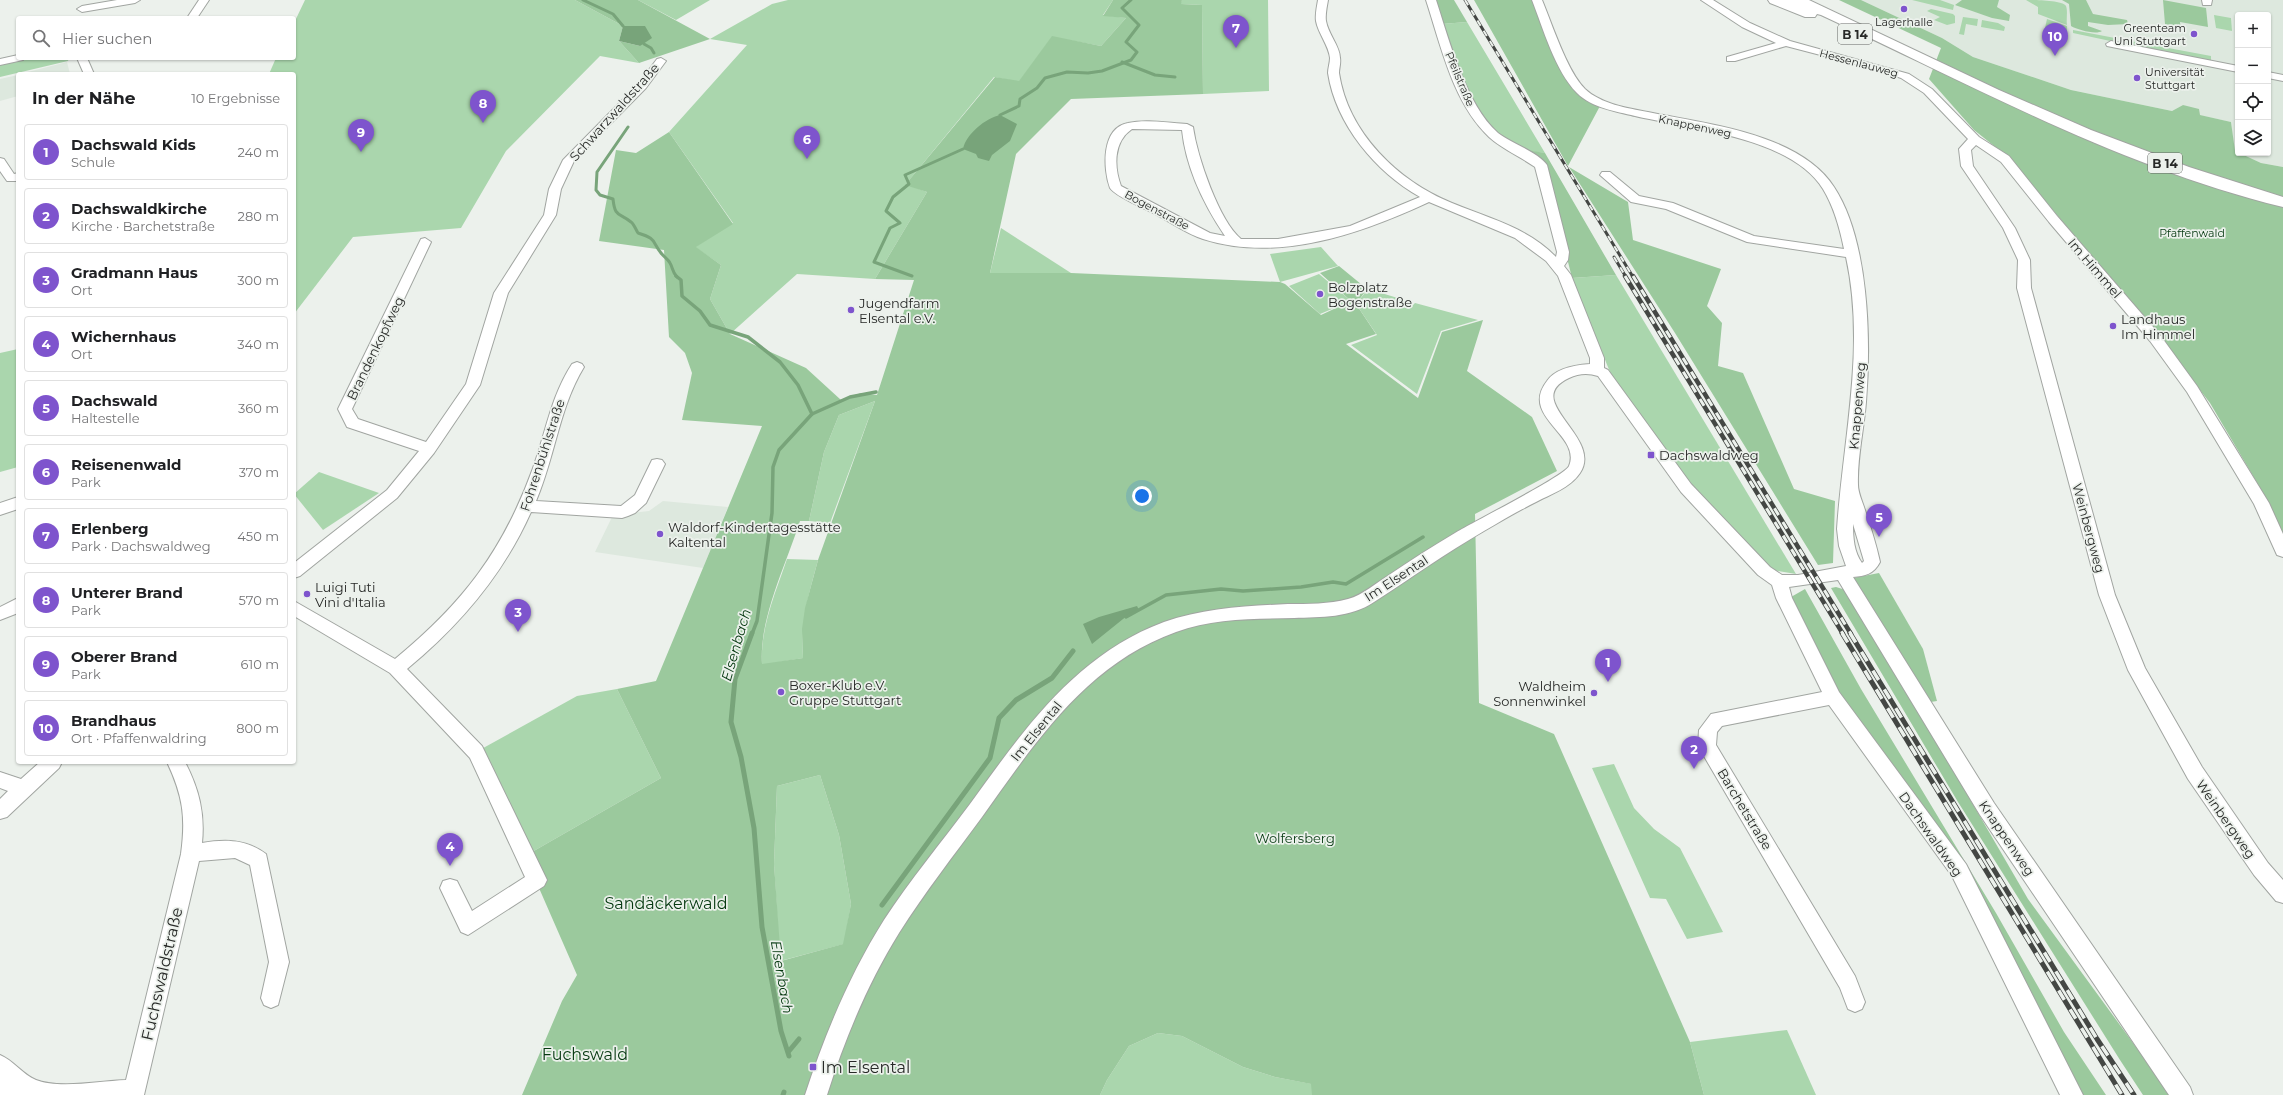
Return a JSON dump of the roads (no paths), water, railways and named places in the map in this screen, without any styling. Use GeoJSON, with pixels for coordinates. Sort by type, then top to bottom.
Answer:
{"type":"FeatureCollection","features":[{"type":"Feature","properties":{"kind":"highway","name":"B 14"},"geometry":{"type":"LineString","coordinates":[[1775,0],[1852,33],[1932,73],[1982,88]]}},
{"type":"Feature","properties":{"kind":"highway","name":"B 14"},"geometry":{"type":"LineString","coordinates":[[1797,0],[1982,88],[2077,129],[2151,158],[2283,202]]}},
{"type":"Feature","properties":{"kind":"highway","name":"B 14"},"geometry":{"type":"LineString","coordinates":[[1816,0],[1973,74],[2151,150],[2283,193]]}},
{"type":"Feature","properties":{"kind":"highway","name":"B 14"},"geometry":{"type":"LineString","coordinates":[[1928,45],[2033,96],[2034,100]]}},
{"type":"Feature","properties":{"kind":"street"},"geometry":{"type":"LineString","coordinates":[[82,9],[135,0]]}},
{"type":"Feature","properties":{"kind":"street"},"geometry":{"type":"LineString","coordinates":[[193,16],[204,0]]}},
{"type":"Feature","properties":{"kind":"street"},"geometry":{"type":"LineString","coordinates":[[1323,0],[1321,21],[1335,58],[1332,65],[1341,98],[1362,142],[1384,166],[1430,198],[1513,230],[1557,265],[1564,275],[1597,358],[1596,370],[1603,373],[1686,488],[1764,571],[1780,581],[1798,581],[1851,572]]}},
{"type":"Feature","properties":{"kind":"street","name":"Pfeilstraße"},"geometry":{"type":"LineString","coordinates":[[1431,0],[1449,55],[1472,110],[1494,135],[1541,165],[1563,252],[1562,260],[1557,265]]}},
{"type":"Feature","properties":{"kind":"street","name":"Knappenweg"},"geometry":{"type":"LineString","coordinates":[[1537,0],[1570,74],[1580,90],[1593,99],[1619,109],[1757,140],[1791,155],[1810,168],[1828,187],[1839,211],[1851,254],[1858,294],[1862,341],[1850,487],[1872,562],[1867,568],[1851,572],[1987,809],[2182,1095]]}},
{"type":"Feature","properties":{"kind":"street","name":"Hessenlauweg"},"geometry":{"type":"LineString","coordinates":[[1706,0],[1746,25],[1786,43],[1882,68],[1905,76],[1928,91]]}},
{"type":"Feature","properties":{"kind":"street"},"geometry":{"type":"LineString","coordinates":[[1731,59],[1786,43]]}},
{"type":"Feature","properties":{"kind":"street"},"geometry":{"type":"LineString","coordinates":[[2111,44],[2235,68]]}},
{"type":"Feature","properties":{"kind":"street"},"geometry":{"type":"LineString","coordinates":[[0,62],[16,59]]}},
{"type":"Feature","properties":{"kind":"street"},"geometry":{"type":"LineString","coordinates":[[83,60],[88,72]]}},
{"type":"Feature","properties":{"kind":"street","name":"Schwarzwaldstraße"},"geometry":{"type":"LineString","coordinates":[[296,570],[392,494],[429,449],[473,384],[501,293],[550,215],[556,197],[555,189],[569,160],[642,86],[661,61]]}},
{"type":"Feature","properties":{"kind":"street"},"geometry":{"type":"LineString","coordinates":[[2271,76],[2283,78]]}},
{"type":"Feature","properties":{"kind":"street","name":"Im Himmel"},"geometry":{"type":"LineString","coordinates":[[1928,91],[1975,138],[2005,159],[2053,219],[2155,338],[2192,389],[2220,434],[2261,504],[2283,551]]}},
{"type":"Feature","properties":{"kind":"street","name":"Bogenstraße"},"geometry":{"type":"LineString","coordinates":[[1238,243],[1230,234],[1208,196],[1192,156],[1187,127],[1129,126],[1122,130],[1115,141],[1110,162],[1111,176],[1116,188],[1206,236],[1238,243],[1249,245],[1268,244],[1322,236],[1362,226],[1430,198]]}},
{"type":"Feature","properties":{"kind":"street","name":"Weinbergweg"},"geometry":{"type":"LineString","coordinates":[[1975,138],[1965,149],[1967,166],[2009,228],[2024,260],[2024,288],[2107,595],[2137,670],[2195,773],[2261,869],[2283,894]]}},
{"type":"Feature","properties":{"kind":"street"},"geometry":{"type":"LineString","coordinates":[[0,162],[12,178],[16,177]]}},
{"type":"Feature","properties":{"kind":"street"},"geometry":{"type":"LineString","coordinates":[[1606,175],[1636,199],[1669,206],[1751,239],[1851,254]]}},
{"type":"Feature","properties":{"kind":"street","name":"Brandenkopfweg"},"geometry":{"type":"LineString","coordinates":[[425,242],[345,409],[352,423],[429,449]]}},
{"type":"Feature","properties":{"kind":"street","name":"Fohrenbühlstraße"},"geometry":{"type":"LineString","coordinates":[[396,668],[445,627],[490,574],[527,506],[541,466],[561,399],[569,379],[577,367]]}},
{"type":"Feature","properties":{"kind":"street","name":"Im Elsental"},"geometry":{"type":"LineString","coordinates":[[816,1095],[828,1055],[844,1017],[880,944],[1035,728],[1092,670],[1140,641],[1166,629],[1195,619],[1232,614],[1332,609],[1363,601],[1474,527],[1570,476],[1578,462],[1578,455],[1572,440],[1550,413],[1546,399],[1548,389],[1557,379],[1568,373],[1579,370],[1596,370]]}},
{"type":"Feature","properties":{"kind":"street"},"geometry":{"type":"LineString","coordinates":[[527,506],[622,512],[629,510],[640,500],[657,464]]}},
{"type":"Feature","properties":{"kind":"street"},"geometry":{"type":"LineString","coordinates":[[0,509],[16,504]]}},
{"type":"Feature","properties":{"kind":"street","name":"Dachswaldweg"},"geometry":{"type":"LineString","coordinates":[[1780,581],[1784,598],[1833,697],[1959,870],[2072,1095]]}},
{"type":"Feature","properties":{"kind":"street"},"geometry":{"type":"LineString","coordinates":[[1,614],[16,605]]}},
{"type":"Feature","properties":{"kind":"street"},"geometry":{"type":"LineString","coordinates":[[296,609],[396,668],[452,729],[476,752],[537,880],[468,925],[450,888]]}},
{"type":"Feature","properties":{"kind":"street"},"geometry":{"type":"LineString","coordinates":[[1,614],[16,617]]}},
{"type":"Feature","properties":{"kind":"street","name":"Barchetstraße"},"geometry":{"type":"LineString","coordinates":[[1833,697],[1717,719],[1708,730],[1707,746],[1848,983],[1855,1002]]}},
{"type":"Feature","properties":{"kind":"street"},"geometry":{"type":"LineString","coordinates":[[0,811],[22,788],[51,764]]}},
{"type":"Feature","properties":{"kind":"street","name":"Fuchswaldstraße"},"geometry":{"type":"LineString","coordinates":[[134,1092],[191,854],[194,826],[194,803],[185,778],[177,764]]}},
{"type":"Feature","properties":{"kind":"street"},"geometry":{"type":"LineString","coordinates":[[0,780],[22,788]]}},
{"type":"Feature","properties":{"kind":"street"},"geometry":{"type":"LineString","coordinates":[[191,854],[220,848],[237,849],[251,853],[258,860],[279,962],[271,998]]}},
{"type":"Feature","properties":{"kind":"street"},"geometry":{"type":"LineString","coordinates":[[5,1081],[29,1090],[50,1095],[134,1092]]}},
{"type":"Feature","properties":{"kind":"waterway"},"geometry":{"type":"LineString","coordinates":[[583,0],[613,14],[623,26]]}},
{"type":"Feature","properties":{"kind":"waterway","name":"Elsenbach"},"geometry":{"type":"LineString","coordinates":[[1124,63],[1131,60],[1137,52],[1126,42],[1139,25],[1122,8],[1131,0]]}},
{"type":"Feature","properties":{"kind":"waterway"},"geometry":{"type":"LineString","coordinates":[[644,44],[651,48],[654,53]]}},
{"type":"Feature","properties":{"kind":"waterway","name":"Elsenbach"},"geometry":{"type":"LineString","coordinates":[[1000,115],[1019,106],[1020,99],[1037,88],[1045,78],[1067,72],[1088,73],[1102,71],[1124,63]]}},
{"type":"Feature","properties":{"kind":"waterway"},"geometry":{"type":"LineString","coordinates":[[1124,63],[1155,75],[1175,77]]}},
{"type":"Feature","properties":{"kind":"waterway"},"geometry":{"type":"LineString","coordinates":[[628,127],[597,172],[596,190],[600,195],[613,199],[616,212],[632,223],[638,233],[653,240],[671,265],[677,276]]}},
{"type":"Feature","properties":{"kind":"waterway","name":"Elsenbach"},"geometry":{"type":"LineString","coordinates":[[912,276],[874,262],[890,228],[900,223],[886,211],[893,197],[909,184],[905,175],[963,149]]}},
{"type":"Feature","properties":{"kind":"waterway"},"geometry":{"type":"LineString","coordinates":[[677,276],[681,280],[682,296],[700,311],[710,325],[748,337],[780,362],[798,385],[812,414]]}},
{"type":"Feature","properties":{"kind":"waterway","name":"Elsenbach"},"geometry":{"type":"LineString","coordinates":[[812,414],[850,397],[876,392]]}},
{"type":"Feature","properties":{"kind":"waterway","name":"Elsenbach"},"geometry":{"type":"LineString","coordinates":[[752,634],[757,621],[772,513],[773,467],[779,450],[812,414]]}},
{"type":"Feature","properties":{"kind":"waterway"},"geometry":{"type":"LineString","coordinates":[[1126,617],[1166,595],[1221,589],[1243,591],[1301,587],[1333,582],[1346,584],[1423,537]]}},
{"type":"Feature","properties":{"kind":"waterway","name":"Elsenbach"},"geometry":{"type":"LineString","coordinates":[[752,633],[735,679],[731,722],[741,757],[754,828],[762,927],[781,1031],[789,1056]]}},
{"type":"Feature","properties":{"kind":"waterway"},"geometry":{"type":"LineString","coordinates":[[882,905],[990,758],[999,718],[1016,700],[1052,678],[1073,651]]}},
{"type":"Feature","properties":{"kind":"waterway"},"geometry":{"type":"LineString","coordinates":[[789,1051],[799,1039]]}},
{"type":"Feature","properties":{"kind":"railway"},"geometry":{"type":"LineString","coordinates":[[1465,0],[1633,277]]}},
{"type":"Feature","properties":{"kind":"railway"},"geometry":{"type":"LineString","coordinates":[[1614,257],[1626,277]]}},
{"type":"Feature","properties":{"kind":"railway"},"geometry":{"type":"LineString","coordinates":[[1625,276],[1843,634]]}},
{"type":"Feature","properties":{"kind":"railway"},"geometry":{"type":"LineString","coordinates":[[1633,276],[1851,634]]}},
{"type":"Feature","properties":{"kind":"railway"},"geometry":{"type":"LineString","coordinates":[[1842,633],[2122,1095]]}},
{"type":"Feature","properties":{"kind":"railway"},"geometry":{"type":"LineString","coordinates":[[1850,633],[2097,1039],[2134,1095]]}},
{"type":"Feature","properties":{"kind":"place","name":"Lagerhalle"},"geometry":{"type":"Point","coordinates":[1904,9]}},
{"type":"Feature","properties":{"kind":"place","name":"Greenteam Uni Stuttgart"},"geometry":{"type":"Point","coordinates":[2194,34]}},
{"type":"Feature","properties":{"kind":"place","name":"Erlenberg"},"geometry":{"type":"Point","coordinates":[1236,48]}},
{"type":"Feature","properties":{"kind":"place","name":"Brandhaus"},"geometry":{"type":"Point","coordinates":[2055,56]}},
{"type":"Feature","properties":{"kind":"place","name":"Universität Stuttgart"},"geometry":{"type":"Point","coordinates":[2137,78]}},
{"type":"Feature","properties":{"kind":"place","name":"Unterer Brand"},"geometry":{"type":"Point","coordinates":[483,123]}},
{"type":"Feature","properties":{"kind":"place","name":"Oberer Brand"},"geometry":{"type":"Point","coordinates":[361,152]}},
{"type":"Feature","properties":{"kind":"place","name":"Reisenenwald"},"geometry":{"type":"Point","coordinates":[807,159]}},
{"type":"Feature","properties":{"kind":"place","name":"Bolzplatz Bogenstraße"},"geometry":{"type":"Point","coordinates":[1320,294]}},
{"type":"Feature","properties":{"kind":"place","name":"Jugendfarm Elsental e.V."},"geometry":{"type":"Point","coordinates":[851,310]}},
{"type":"Feature","properties":{"kind":"place","name":"Landhaus Im Himmel"},"geometry":{"type":"Point","coordinates":[2113,326]}},
{"type":"Feature","properties":{"kind":"place","name":"Dachswaldweg"},"geometry":{"type":"Point","coordinates":[1651,455]}},
{"type":"Feature","properties":{"kind":"place","name":"Waldorf-Kindertagesstätte Kaltental"},"geometry":{"type":"Point","coordinates":[660,534]}},
{"type":"Feature","properties":{"kind":"place","name":"Dachswald"},"geometry":{"type":"Point","coordinates":[1879,537]}},
{"type":"Feature","properties":{"kind":"place","name":"Luigi Tuti Vini d'Italia"},"geometry":{"type":"Point","coordinates":[307,594]}},
{"type":"Feature","properties":{"kind":"place","name":"Gradmann Haus"},"geometry":{"type":"Point","coordinates":[518,632]}},
{"type":"Feature","properties":{"kind":"place","name":"Dachswald Kids"},"geometry":{"type":"Point","coordinates":[1608,682]}},
{"type":"Feature","properties":{"kind":"place","name":"Boxer-Klub e.V. Gruppe Stuttgart"},"geometry":{"type":"Point","coordinates":[781,692]}},
{"type":"Feature","properties":{"kind":"place","name":"Waldheim Sonnenwinkel"},"geometry":{"type":"Point","coordinates":[1594,693]}},
{"type":"Feature","properties":{"kind":"place","name":"Dachswaldkirche"},"geometry":{"type":"Point","coordinates":[1694,769]}},
{"type":"Feature","properties":{"kind":"place","name":"Wichernhaus"},"geometry":{"type":"Point","coordinates":[450,866]}},
{"type":"Feature","properties":{"kind":"place","name":"Im Elsental"},"geometry":{"type":"Point","coordinates":[813,1067]}},
{"type":"Feature","properties":{"kind":"park label","name":"Pfaffenwald"},"geometry":{"type":"Point","coordinates":[2192,233]}},
{"type":"Feature","properties":{"kind":"park label","name":"Wolfersberg"},"geometry":{"type":"Point","coordinates":[1295,838]}},
{"type":"Feature","properties":{"kind":"park label","name":"Sandäckerwald"},"geometry":{"type":"Point","coordinates":[666,903]}},
{"type":"Feature","properties":{"kind":"park label","name":"Fuchswald"},"geometry":{"type":"Point","coordinates":[585,1054]}}]}
